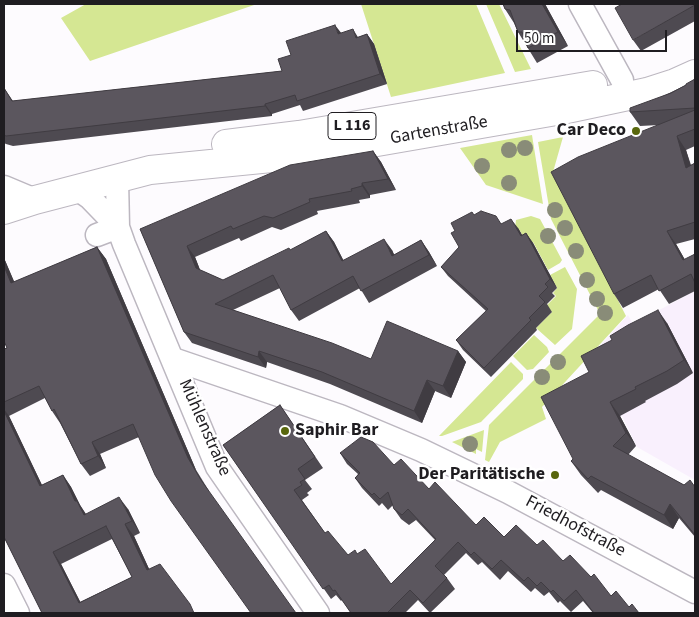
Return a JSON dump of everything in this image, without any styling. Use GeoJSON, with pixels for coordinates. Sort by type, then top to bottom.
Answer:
{"type":"FeatureCollection","features":[{"type":"Feature","properties":{"kind":"main road","name":"Gartenstraße"},"geometry":{"type":"LineString","coordinates":[[5,195],[146,154],[299,135],[622,80],[662,70],[695,56]]}},
{"type":"Feature","properties":{"kind":"main road","name":"Gartenstraße"},"geometry":{"type":"LineString","coordinates":[[5,195],[35,200],[150,170],[302,155],[562,110],[647,92],[695,74]]}},
{"type":"Feature","properties":{"kind":"street"},"geometry":{"type":"LineString","coordinates":[[580,4],[622,80]]}},
{"type":"Feature","properties":{"kind":"street","name":"Mühlenstraße"},"geometry":{"type":"LineString","coordinates":[[117,179],[118,227],[217,467],[318,613]]}},
{"type":"Feature","properties":{"kind":"street","name":"Mühlenstraße"},"geometry":{"type":"LineString","coordinates":[[77,190],[90,198],[118,227]]}},
{"type":"Feature","properties":{"kind":"street"},"geometry":{"type":"LineString","coordinates":[[97,235],[118,227]]}},
{"type":"Feature","properties":{"kind":"street","name":"Friedhofstraße"},"geometry":{"type":"LineString","coordinates":[[173,359],[340,416],[421,450],[508,492],[695,592]]}},
{"type":"Feature","properties":{"kind":"street"},"geometry":{"type":"LineString","coordinates":[[4,585],[18,613]]}},
{"type":"Feature","properties":{"kind":"shaded area"},"geometry":{"type":"Polygon","coordinates":[[[695,291],[695,480],[637,447],[622,416],[614,419],[585,362],[628,315],[633,324],[695,291]]]}},
{"type":"Feature","properties":{"kind":"green space"},"geometry":{"type":"Polygon","coordinates":[[[86,4],[257,4],[90,61],[61,18],[86,4]]]}},
{"type":"Feature","properties":{"kind":"green space"},"geometry":{"type":"Polygon","coordinates":[[[361,4],[476,4],[505,73],[391,97],[361,4]]]}},
{"type":"Feature","properties":{"kind":"green space"},"geometry":{"type":"Polygon","coordinates":[[[486,4],[499,4],[531,69],[515,72],[486,4]]]}},
{"type":"Feature","properties":{"kind":"green space"},"geometry":{"type":"Polygon","coordinates":[[[532,135],[543,204],[486,185],[460,148],[532,135]]]}},
{"type":"Feature","properties":{"kind":"green space"},"geometry":{"type":"Polygon","coordinates":[[[563,137],[553,172],[626,316],[542,407],[546,419],[500,442],[489,462],[485,460],[489,425],[600,314],[551,219],[538,142],[563,137]]]}},
{"type":"Feature","properties":{"kind":"green space"},"geometry":{"type":"Polygon","coordinates":[[[531,216],[540,219],[562,260],[548,270],[533,242],[528,245],[520,231],[515,229],[516,220],[531,216]]]}},
{"type":"Feature","properties":{"kind":"green space"},"geometry":{"type":"Polygon","coordinates":[[[565,267],[577,289],[572,329],[555,345],[536,328],[552,312],[546,306],[556,296],[553,293],[557,288],[550,275],[565,267]]]}},
{"type":"Feature","properties":{"kind":"green space"},"geometry":{"type":"Polygon","coordinates":[[[534,335],[547,347],[549,352],[533,369],[527,370],[513,356],[534,335]]]}},
{"type":"Feature","properties":{"kind":"green space"},"geometry":{"type":"Polygon","coordinates":[[[511,362],[523,374],[523,379],[481,422],[439,436],[511,362]]]}},
{"type":"Feature","properties":{"kind":"green space"},"geometry":{"type":"Polygon","coordinates":[[[484,430],[482,452],[476,449],[476,454],[452,442],[484,430]]]}},
{"type":"Feature","properties":{"kind":"building"},"geometry":{"type":"Polygon","coordinates":[[[503,4],[542,4],[558,32],[528,48],[522,32],[518,32],[510,10],[505,9],[503,4]]]}},
{"type":"Feature","properties":{"kind":"building"},"geometry":{"type":"Polygon","coordinates":[[[622,4],[695,5],[633,40],[615,8],[622,4]]]}},
{"type":"Feature","properties":{"kind":"building"},"geometry":{"type":"Polygon","coordinates":[[[335,25],[338,34],[353,29],[356,38],[367,34],[380,74],[297,101],[295,95],[265,104],[265,106],[4,135],[4,88],[12,101],[282,71],[278,59],[291,55],[286,41],[335,25]]]}},
{"type":"Feature","properties":{"kind":"building"},"geometry":{"type":"Polygon","coordinates":[[[695,79],[695,108],[630,112],[630,108],[671,93],[695,79]]]}},
{"type":"Feature","properties":{"kind":"building"},"geometry":{"type":"Polygon","coordinates":[[[695,110],[695,129],[677,136],[686,168],[695,163],[695,222],[667,231],[683,260],[695,254],[695,283],[691,274],[659,291],[651,275],[614,294],[551,172],[578,157],[695,110]]]}},
{"type":"Feature","properties":{"kind":"building"},"geometry":{"type":"Polygon","coordinates":[[[373,151],[388,179],[362,183],[362,186],[351,189],[352,191],[309,199],[310,202],[273,218],[264,216],[233,229],[231,226],[187,246],[196,268],[223,280],[289,248],[290,250],[326,231],[342,261],[384,239],[392,256],[421,240],[429,255],[361,291],[353,276],[291,310],[273,275],[215,304],[332,343],[371,359],[387,321],[458,351],[443,386],[427,380],[414,411],[322,372],[259,351],[258,357],[184,332],[140,229],[290,165],[373,151]]]}},
{"type":"Feature","properties":{"kind":"building"},"geometry":{"type":"Polygon","coordinates":[[[481,211],[496,216],[501,224],[511,219],[521,236],[526,233],[550,279],[545,284],[548,287],[539,296],[545,302],[529,318],[531,320],[484,368],[456,340],[488,309],[441,267],[459,247],[451,233],[455,231],[451,223],[472,212],[474,215],[481,211]]]}},
{"type":"Feature","properties":{"kind":"building"},"geometry":{"type":"Polygon","coordinates":[[[97,247],[188,458],[201,480],[296,613],[251,613],[171,501],[155,475],[133,424],[92,442],[98,456],[81,464],[54,409],[52,411],[39,386],[4,402],[4,349],[7,348],[4,341],[4,266],[11,283],[97,247]]]}},
{"type":"Feature","properties":{"kind":"building"},"geometry":{"type":"Polygon","coordinates":[[[658,310],[684,360],[635,387],[636,389],[610,402],[626,433],[613,446],[684,485],[690,480],[695,487],[695,535],[670,504],[664,515],[591,476],[588,479],[571,461],[573,459],[541,397],[589,372],[581,356],[612,340],[610,336],[628,325],[658,310]]]}},
{"type":"Feature","properties":{"kind":"building"},"geometry":{"type":"Polygon","coordinates":[[[280,405],[315,457],[298,469],[305,479],[300,482],[302,485],[294,490],[325,533],[328,531],[348,555],[355,550],[357,554],[365,549],[391,584],[436,539],[408,509],[402,515],[394,509],[388,492],[380,499],[374,493],[372,495],[355,478],[360,473],[340,453],[361,437],[373,442],[394,465],[401,459],[429,489],[435,482],[476,525],[484,517],[504,537],[516,525],[537,545],[543,540],[563,561],[570,555],[591,577],[594,574],[611,596],[616,591],[629,607],[632,604],[639,613],[594,613],[576,590],[564,601],[541,582],[537,586],[528,577],[524,581],[501,560],[492,569],[474,552],[471,555],[458,542],[435,566],[447,578],[423,603],[410,590],[387,613],[351,613],[335,590],[333,591],[329,585],[323,589],[223,445],[280,405]]]}},
{"type":"Feature","properties":{"kind":"building"},"geometry":{"type":"Polygon","coordinates":[[[4,411],[40,486],[63,475],[84,515],[119,497],[132,521],[125,524],[147,570],[160,564],[190,604],[194,613],[42,613],[4,537],[4,411]],[[106,526],[53,552],[79,603],[132,577],[106,526]]]}},
{"type":"Feature","properties":{"kind":"place","name":"Car Deco"},"geometry":{"type":"Point","coordinates":[636,131]}},
{"type":"Feature","properties":{"kind":"place","name":"Saphir Bar"},"geometry":{"type":"Point","coordinates":[285,431]}},
{"type":"Feature","properties":{"kind":"place","name":"Der Paritätische"},"geometry":{"type":"Point","coordinates":[555,475]}}]}
